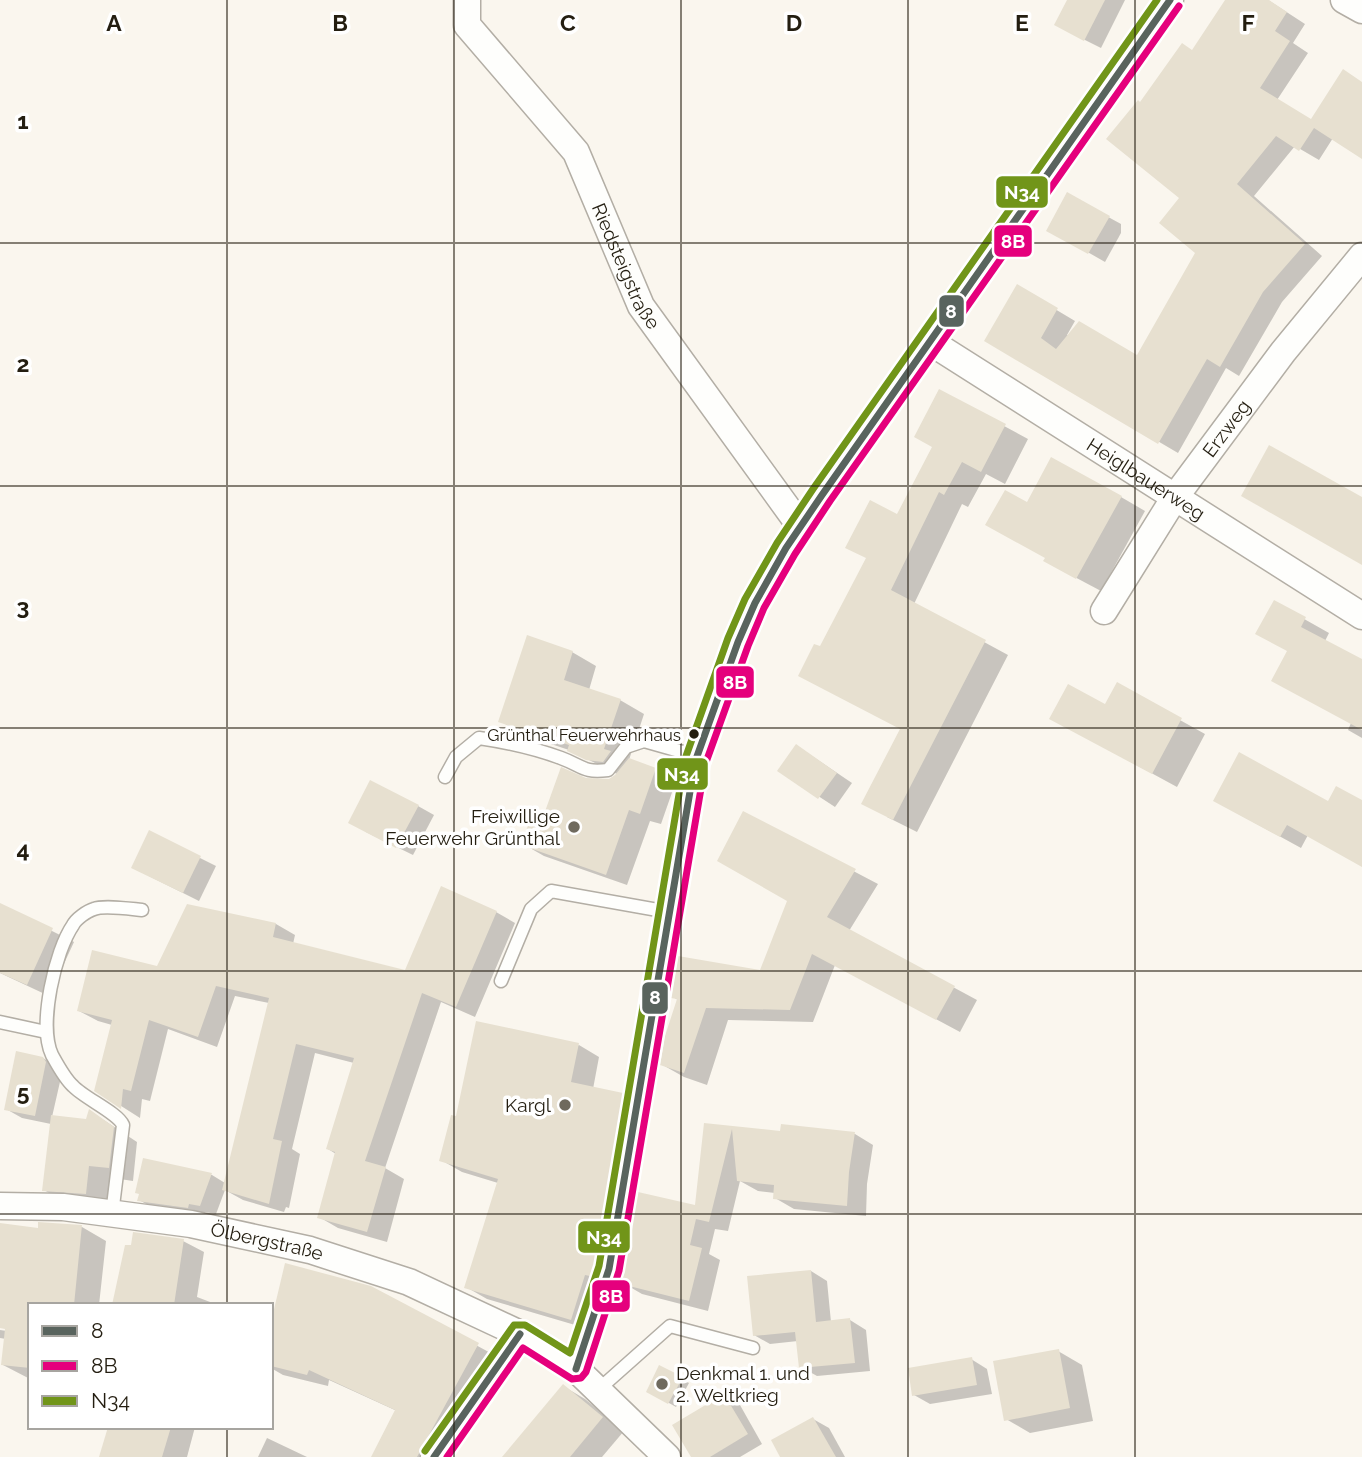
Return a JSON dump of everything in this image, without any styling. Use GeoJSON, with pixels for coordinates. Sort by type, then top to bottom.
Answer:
{"type":"FeatureCollection","features":[{"type":"Feature","properties":{"kind":"street","name":"Riedsteigstraße"},"geometry":{"type":"LineString","coordinates":[[467,0],[467,25],[576,152],[641,306],[801,527]]}},
{"type":"Feature","properties":{"kind":"street"},"geometry":{"type":"LineString","coordinates":[[576,1368],[609,1269],[697,756],[728,667],[755,603],[801,527],[968,283],[1170,0]]}},
{"type":"Feature","properties":{"kind":"street"},"geometry":{"type":"LineString","coordinates":[[1344,0],[1362,10]]}},
{"type":"Feature","properties":{"kind":"street","name":"Erzweg"},"geometry":{"type":"LineString","coordinates":[[1104,611],[1175,498],[1283,352],[1362,256]]}},
{"type":"Feature","properties":{"kind":"street","name":"Heiglbauerweg"},"geometry":{"type":"LineString","coordinates":[[929,341],[1362,616]]}},
{"type":"Feature","properties":{"kind":"street","name":"Ölbergstraße"},"geometry":{"type":"LineString","coordinates":[[0,1206],[63,1207],[191,1224],[310,1250],[408,1282],[520,1334],[576,1368],[667,1457]]}},
{"type":"Feature","properties":{"kind":"street"},"geometry":{"type":"LineString","coordinates":[[434,1457],[520,1334]]}},
{"type":"Feature","properties":{"kind":"lane"},"geometry":{"type":"LineString","coordinates":[[445,777],[456,757],[479,738],[509,743],[562,758],[589,772],[608,770],[626,747],[644,741],[697,756]]}},
{"type":"Feature","properties":{"kind":"lane"},"geometry":{"type":"LineString","coordinates":[[501,981],[531,909],[551,891],[669,912]]}},
{"type":"Feature","properties":{"kind":"lane"},"geometry":{"type":"LineString","coordinates":[[112,1214],[123,1125],[120,1119],[72,1086],[52,1054],[46,1032],[51,989],[64,942],[74,922],[96,908],[142,909]]}},
{"type":"Feature","properties":{"kind":"lane"},"geometry":{"type":"LineString","coordinates":[[0,1023],[46,1032]]}},
{"type":"Feature","properties":{"kind":"lane"},"geometry":{"type":"LineString","coordinates":[[598,1390],[670,1326],[753,1348]]}},
{"type":"Feature","properties":{"kind":"building"},"geometry":{"type":"Polygon","coordinates":[[[1067,0],[1105,0],[1084,41],[1054,25],[1067,0]]]}},
{"type":"Feature","properties":{"kind":"building"},"geometry":{"type":"Polygon","coordinates":[[[1225,0],[1269,0],[1287,12],[1275,31],[1290,41],[1260,88],[1311,119],[1343,69],[1362,82],[1362,159],[1314,128],[1299,151],[1276,136],[1237,184],[1305,244],[1263,292],[1220,367],[1207,359],[1158,444],[984,341],[1017,284],[1058,308],[1041,338],[1056,349],[1079,321],[1137,355],[1195,253],[1159,223],[1179,198],[1106,139],[1138,100],[1140,102],[1182,43],[1192,50],[1225,0]]]}},
{"type":"Feature","properties":{"kind":"building"},"geometry":{"type":"Polygon","coordinates":[[[1067,192],[1110,216],[1088,254],[1046,231],[1067,192]]]}},
{"type":"Feature","properties":{"kind":"building"},"geometry":{"type":"Polygon","coordinates":[[[939,389],[1006,424],[981,472],[962,462],[944,495],[939,492],[891,590],[986,640],[893,820],[861,804],[900,729],[798,676],[814,644],[820,646],[866,558],[845,548],[870,500],[897,514],[932,447],[914,437],[939,389]]]}},
{"type":"Feature","properties":{"kind":"building"},"geometry":{"type":"Polygon","coordinates":[[[1269,445],[1362,497],[1362,565],[1241,496],[1269,445]]]}},
{"type":"Feature","properties":{"kind":"building"},"geometry":{"type":"Polygon","coordinates":[[[1051,457],[1122,496],[1076,579],[1043,561],[1045,558],[985,525],[1005,490],[1027,502],[1051,457]]]}},
{"type":"Feature","properties":{"kind":"building"},"geometry":{"type":"Polygon","coordinates":[[[1274,600],[1306,617],[1301,627],[1362,659],[1362,730],[1271,681],[1287,651],[1255,634],[1274,600]]]}},
{"type":"Feature","properties":{"kind":"building"},"geometry":{"type":"Polygon","coordinates":[[[527,635],[573,651],[564,680],[621,699],[604,749],[611,751],[603,762],[586,760],[567,751],[569,745],[498,722],[527,635]]]}},
{"type":"Feature","properties":{"kind":"building"},"geometry":{"type":"Polygon","coordinates":[[[1117,682],[1182,718],[1152,774],[1049,719],[1068,684],[1105,704],[1117,682]]]}},
{"type":"Feature","properties":{"kind":"building"},"geometry":{"type":"Polygon","coordinates":[[[796,744],[837,773],[818,799],[777,771],[796,744]]]}},
{"type":"Feature","properties":{"kind":"building"},"geometry":{"type":"Polygon","coordinates":[[[1239,752],[1328,801],[1336,786],[1362,800],[1362,867],[1287,825],[1280,837],[1213,801],[1239,752]]]}},
{"type":"Feature","properties":{"kind":"building"},"geometry":{"type":"Polygon","coordinates":[[[629,758],[656,768],[640,814],[629,810],[606,875],[521,845],[532,814],[543,817],[561,767],[586,778],[609,779],[629,758]]]}},
{"type":"Feature","properties":{"kind":"building"},"geometry":{"type":"Polygon","coordinates":[[[370,780],[419,805],[396,848],[348,823],[370,780]]]}},
{"type":"Feature","properties":{"kind":"building"},"geometry":{"type":"Polygon","coordinates":[[[743,811],[856,869],[827,917],[955,986],[936,1020],[812,954],[790,1010],[706,1008],[684,1073],[660,1065],[665,1036],[677,999],[671,998],[678,956],[760,970],[787,901],[717,861],[743,811]]]}},
{"type":"Feature","properties":{"kind":"building"},"geometry":{"type":"Polygon","coordinates":[[[149,830],[201,856],[183,893],[131,868],[149,830]]]}},
{"type":"Feature","properties":{"kind":"building"},"geometry":{"type":"Polygon","coordinates":[[[441,886],[497,911],[456,1007],[422,993],[365,1161],[386,1167],[367,1232],[317,1218],[335,1152],[326,1149],[354,1058],[296,1044],[273,1139],[282,1141],[269,1204],[222,1190],[269,998],[216,986],[198,1037],[149,1020],[131,1091],[123,1089],[121,1109],[94,1091],[112,1020],[77,1011],[92,950],[157,966],[187,904],[276,923],[273,937],[405,970],[441,886]]]}},
{"type":"Feature","properties":{"kind":"building"},"geometry":{"type":"Polygon","coordinates":[[[0,903],[53,928],[27,985],[0,973],[0,903]]]}},
{"type":"Feature","properties":{"kind":"building"},"geometry":{"type":"Polygon","coordinates":[[[476,1021],[579,1043],[571,1082],[623,1093],[594,1265],[590,1276],[585,1275],[571,1320],[464,1288],[498,1179],[439,1161],[451,1115],[456,1116],[476,1021]]]}},
{"type":"Feature","properties":{"kind":"building"},"geometry":{"type":"Polygon","coordinates":[[[16,1051],[43,1057],[46,1062],[35,1116],[4,1110],[16,1051]]]}},
{"type":"Feature","properties":{"kind":"building"},"geometry":{"type":"Polygon","coordinates":[[[89,1109],[114,1127],[109,1168],[89,1166],[86,1194],[42,1191],[51,1115],[86,1119],[89,1109]]]}},
{"type":"Feature","properties":{"kind":"building"},"geometry":{"type":"Polygon","coordinates":[[[704,1123],[780,1131],[781,1124],[855,1132],[847,1206],[773,1199],[774,1185],[737,1181],[732,1129],[709,1222],[696,1219],[690,1245],[702,1248],[689,1301],[621,1284],[638,1192],[695,1205],[704,1123]]]}},
{"type":"Feature","properties":{"kind":"building"},"geometry":{"type":"Polygon","coordinates":[[[143,1158],[212,1173],[200,1206],[189,1204],[188,1208],[137,1201],[139,1194],[135,1193],[143,1158]]]}},
{"type":"Feature","properties":{"kind":"building"},"geometry":{"type":"Polygon","coordinates":[[[38,1222],[82,1225],[74,1303],[28,1303],[28,1368],[1,1365],[5,1329],[0,1328],[0,1223],[38,1228],[38,1222]]]}},
{"type":"Feature","properties":{"kind":"building"},"geometry":{"type":"Polygon","coordinates":[[[133,1232],[184,1239],[174,1303],[112,1303],[125,1245],[131,1245],[133,1232]]]}},
{"type":"Feature","properties":{"kind":"building"},"geometry":{"type":"Polygon","coordinates":[[[285,1263],[371,1286],[479,1343],[417,1457],[371,1457],[395,1410],[309,1370],[307,1375],[273,1366],[273,1314],[285,1263]]]}},
{"type":"Feature","properties":{"kind":"building"},"geometry":{"type":"Polygon","coordinates":[[[811,1270],[816,1322],[850,1318],[855,1363],[799,1368],[795,1332],[753,1336],[747,1276],[811,1270]]]}},
{"type":"Feature","properties":{"kind":"building"},"geometry":{"type":"Polygon","coordinates":[[[1059,1349],[1070,1408],[1004,1421],[993,1361],[1059,1349]]]}},
{"type":"Feature","properties":{"kind":"building"},"geometry":{"type":"Polygon","coordinates":[[[972,1357],[977,1385],[912,1396],[908,1368],[972,1357]]]}},
{"type":"Feature","properties":{"kind":"building"},"geometry":{"type":"Polygon","coordinates":[[[659,1365],[683,1377],[668,1404],[646,1392],[659,1365]]]}},
{"type":"Feature","properties":{"kind":"building"},"geometry":{"type":"Polygon","coordinates":[[[563,1384],[603,1417],[570,1457],[502,1457],[563,1384]]]}},
{"type":"Feature","properties":{"kind":"building"},"geometry":{"type":"Polygon","coordinates":[[[724,1394],[748,1434],[710,1457],[691,1457],[672,1425],[724,1394]]]}},
{"type":"Feature","properties":{"kind":"building"},"geometry":{"type":"Polygon","coordinates":[[[813,1417],[836,1457],[780,1457],[771,1440],[813,1417]]]}},
{"type":"Feature","properties":{"kind":"building"},"geometry":{"type":"Polygon","coordinates":[[[107,1429],[170,1429],[162,1457],[99,1457],[107,1429]]]}},
{"type":"Feature","properties":{"kind":"transit line","name":"N34"},"geometry":{"type":"LineString","coordinates":[[425,1451],[514,1325],[525,1325],[570,1353],[599,1266],[685,759],[728,638],[745,599],[777,543],[813,489],[1157,0]]}},
{"type":"Feature","properties":{"kind":"transit line","name":"8"},"geometry":{"type":"LineString","coordinates":[[576,1369],[609,1269],[695,762],[738,642],[755,603],[786,548],[1170,0]]}},
{"type":"Feature","properties":{"kind":"transit line","name":"8B"},"geometry":{"type":"LineString","coordinates":[[447,1457],[523,1348],[572,1379],[581,1378],[586,1372],[619,1271],[705,765],[764,608],[830,501],[1179,6]]}},
{"type":"Feature","properties":{"kind":"transit line","name":"8"},"geometry":{"type":"LineString","coordinates":[[434,1457],[520,1334]]}},
{"type":"Feature","properties":{"kind":"place","name":"Grünthal Feuerwehrhaus"},"geometry":{"type":"Point","coordinates":[694,734]}},
{"type":"Feature","properties":{"kind":"place","name":"Freiwillige Feuerwehr Grünthal"},"geometry":{"type":"Point","coordinates":[574,827]}},
{"type":"Feature","properties":{"kind":"place","name":"Kargl"},"geometry":{"type":"Point","coordinates":[565,1105]}},
{"type":"Feature","properties":{"kind":"place","name":"Denkmal 1. und 2. Weltkrieg"},"geometry":{"type":"Point","coordinates":[662,1384]}}]}
